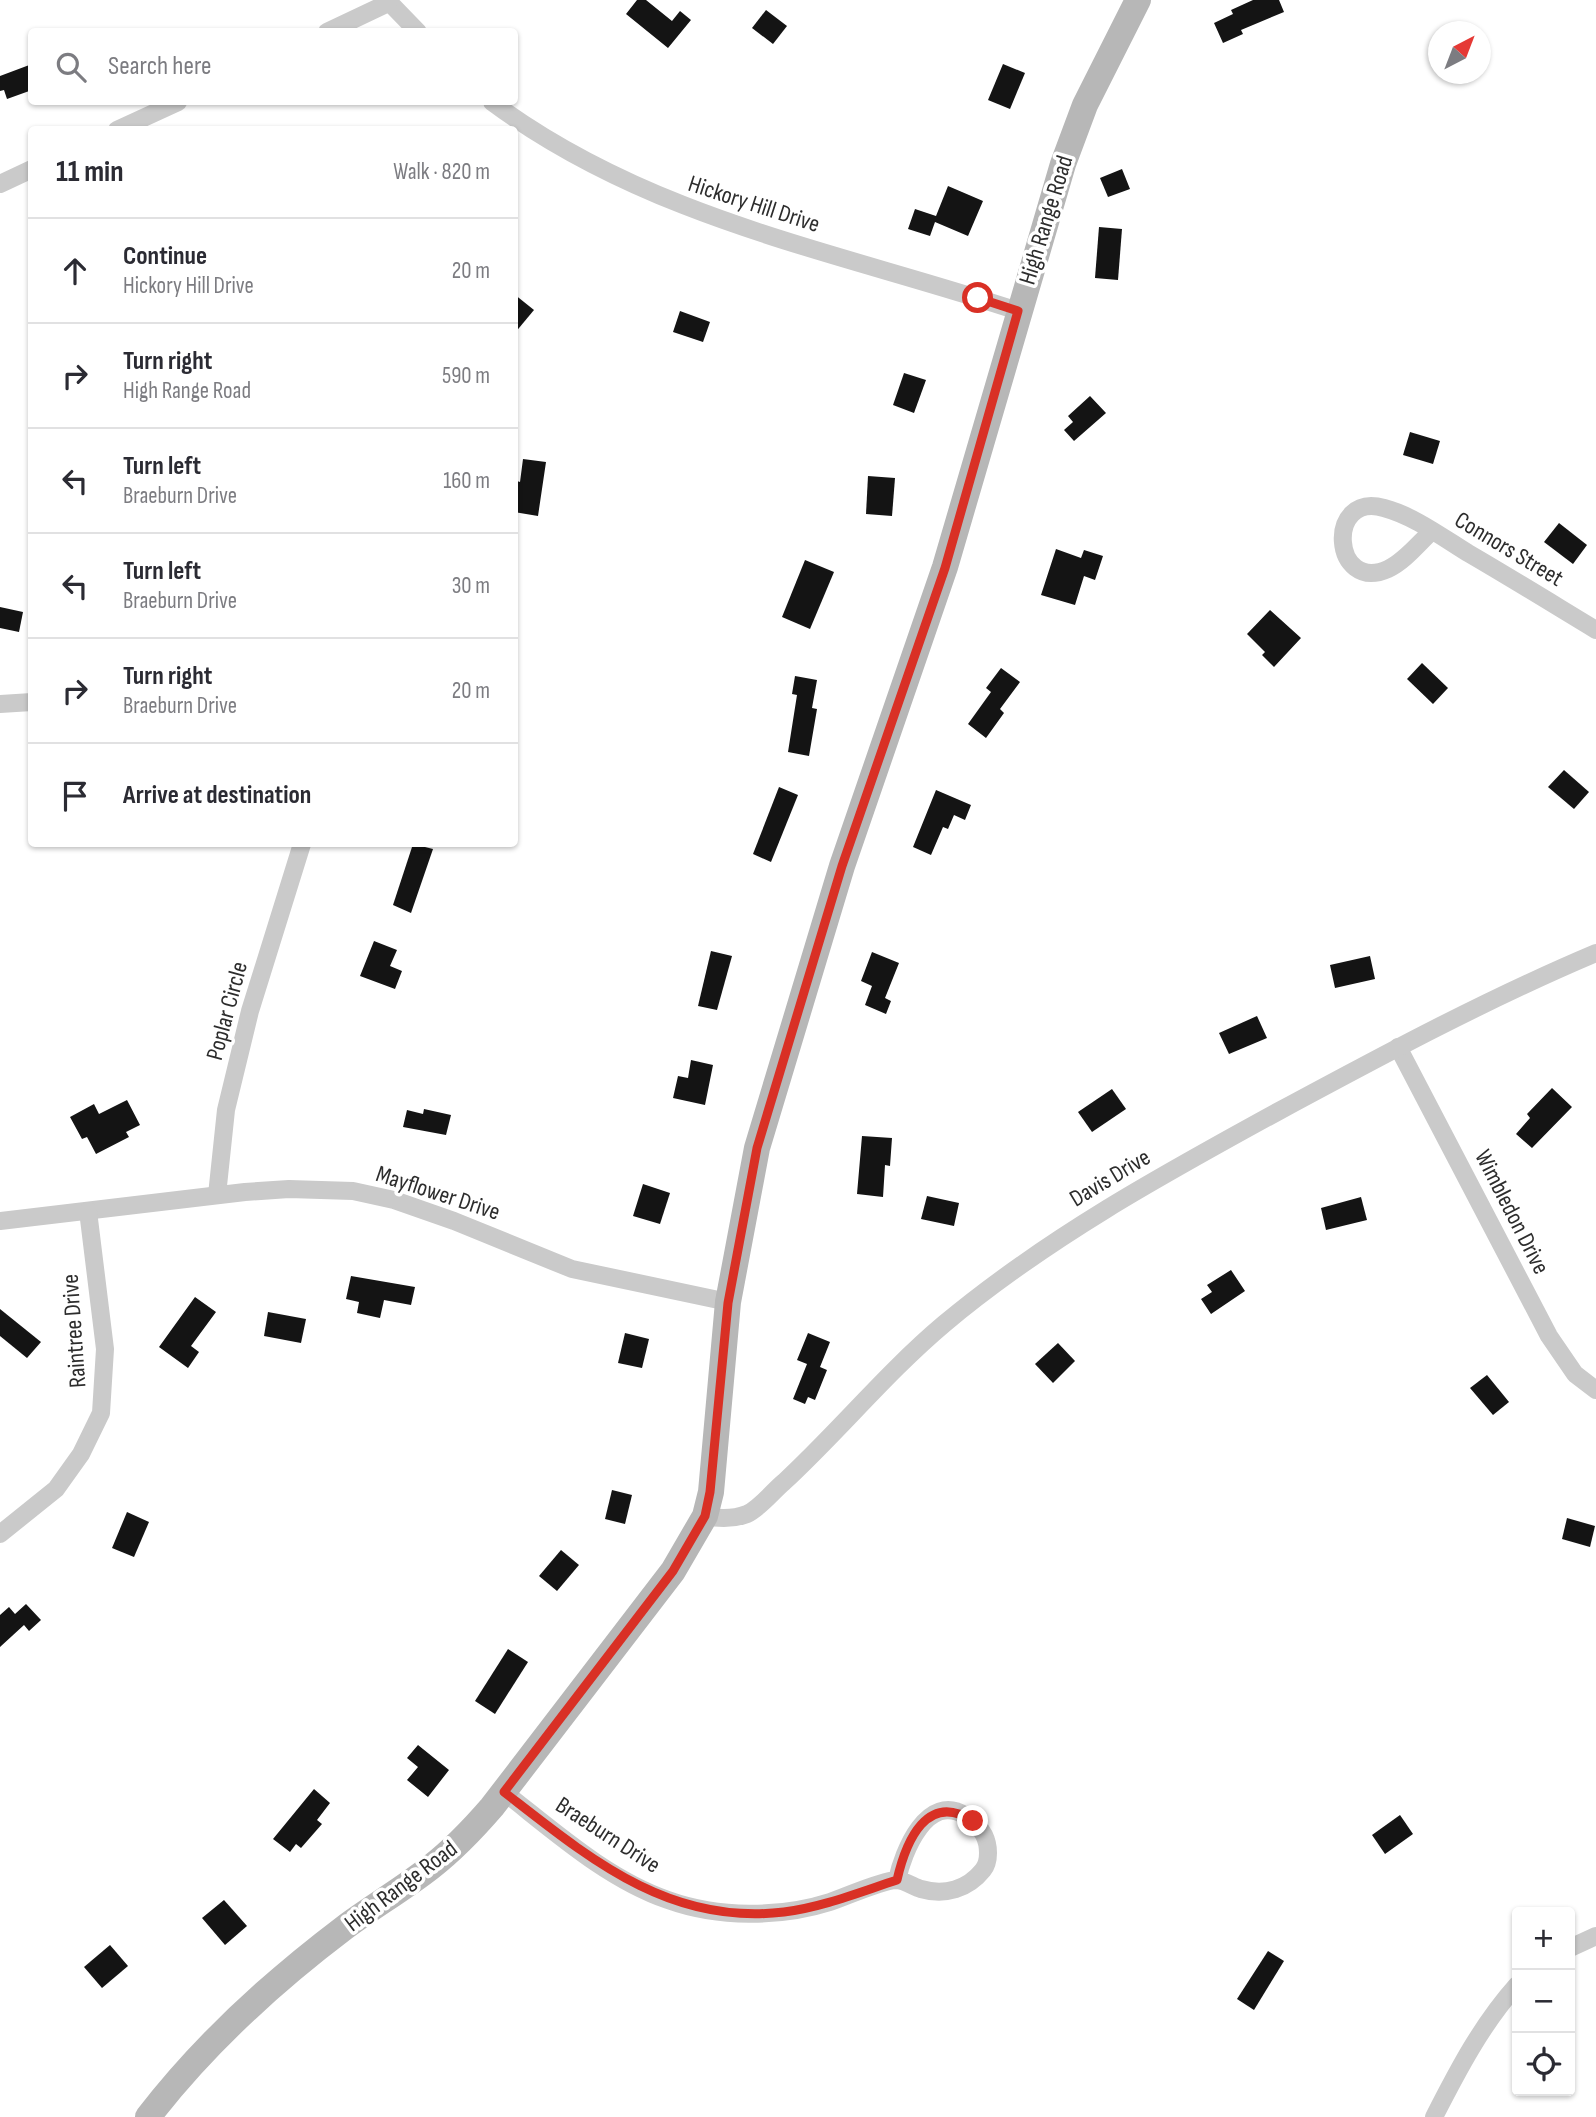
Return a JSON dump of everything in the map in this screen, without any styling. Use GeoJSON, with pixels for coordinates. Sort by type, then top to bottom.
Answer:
{"type":"FeatureCollection","features":[{"type":"Feature","properties":{"kind":"street","name":"High Range Road"},"geometry":{"type":"LineString","coordinates":[[148,2117],[219,2033],[264,1990],[347,1926],[433,1866],[464,1838],[504,1792],[647,1607],[705,1516],[710,1492],[728,1303],[757,1148],[768,1107],[842,866],[945,568],[1063,164],[1085,104],[1138,0]]}},
{"type":"Feature","properties":{"kind":"street"},"geometry":{"type":"LineString","coordinates":[[335,28],[388,1],[414,28]]}},
{"type":"Feature","properties":{"kind":"street"},"geometry":{"type":"LineString","coordinates":[[126,126],[171,105]]}},
{"type":"Feature","properties":{"kind":"street","name":"Hickory Hill Drive"},"geometry":{"type":"LineString","coordinates":[[497,105],[581,160],[677,205],[1018,311]]}},
{"type":"Feature","properties":{"kind":"street"},"geometry":{"type":"LineString","coordinates":[[0,184],[28,171]]}},
{"type":"Feature","properties":{"kind":"street","name":"Connors Street"},"geometry":{"type":"LineString","coordinates":[[1432,531],[1391,568],[1380,572],[1357,568],[1344,552],[1341,542],[1346,522],[1352,514],[1371,506],[1395,512],[1432,531],[1596,630]]}},
{"type":"Feature","properties":{"kind":"street"},"geometry":{"type":"LineString","coordinates":[[0,704],[28,702]]}},
{"type":"Feature","properties":{"kind":"street","name":"Poplar Circle"},"geometry":{"type":"LineString","coordinates":[[217,1195],[226,1110],[232,1085],[250,1011],[301,847]]}},
{"type":"Feature","properties":{"kind":"street","name":"Davis Drive"},"geometry":{"type":"LineString","coordinates":[[705,1516],[722,1519],[749,1513],[811,1457],[894,1370],[944,1324],[1048,1244],[1139,1188],[1398,1047],[1520,985],[1596,953]]}},
{"type":"Feature","properties":{"kind":"street","name":"Wimbledon Drive"},"geometry":{"type":"LineString","coordinates":[[1398,1047],[1549,1336],[1575,1374],[1596,1390]]}},
{"type":"Feature","properties":{"kind":"street","name":"Mayflower Drive"},"geometry":{"type":"LineString","coordinates":[[0,1221],[217,1195],[289,1189],[353,1191],[394,1200],[454,1221],[572,1269],[728,1303]]}},
{"type":"Feature","properties":{"kind":"street","name":"Raintree Drive"},"geometry":{"type":"LineString","coordinates":[[0,1534],[57,1489],[81,1454],[101,1413],[105,1349],[88,1211]]}},
{"type":"Feature","properties":{"kind":"street","name":"Braeburn Drive"},"geometry":{"type":"LineString","coordinates":[[504,1792],[597,1861],[639,1888],[669,1901],[740,1913],[784,1912],[824,1904],[897,1880]]}},
{"type":"Feature","properties":{"kind":"street"},"geometry":{"type":"LineString","coordinates":[[941,1811],[958,1811],[973,1821],[985,1836],[988,1855],[985,1868],[970,1884],[954,1891],[925,1891],[897,1880],[912,1839],[930,1816],[941,1811]]}},
{"type":"Feature","properties":{"kind":"street"},"geometry":{"type":"LineString","coordinates":[[1575,1946],[1596,1936]]}},
{"type":"Feature","properties":{"kind":"street"},"geometry":{"type":"LineString","coordinates":[[1434,2117],[1471,2046],[1493,2011],[1512,1990]]}},
{"type":"Feature","properties":{"kind":"building"},"geometry":{"type":"Polygon","coordinates":[[[637,0],[646,0],[672,21],[680,11],[691,20],[668,48],[626,14],[637,0]]]}},
{"type":"Feature","properties":{"kind":"building"},"geometry":{"type":"Polygon","coordinates":[[[1253,0],[1279,0],[1284,12],[1241,30],[1243,34],[1223,43],[1214,23],[1233,14],[1231,10],[1253,0]]]}},
{"type":"Feature","properties":{"kind":"building"},"geometry":{"type":"Polygon","coordinates":[[[766,10],[787,26],[773,44],[752,28],[766,10]]]}},
{"type":"Feature","properties":{"kind":"building"},"geometry":{"type":"Polygon","coordinates":[[[1003,64],[1025,73],[1010,109],[988,100],[1003,64]]]}},
{"type":"Feature","properties":{"kind":"building"},"geometry":{"type":"Polygon","coordinates":[[[28,66],[28,91],[7,99],[4,90],[0,91],[0,76],[28,66]]]}},
{"type":"Feature","properties":{"kind":"building"},"geometry":{"type":"Polygon","coordinates":[[[1122,169],[1130,189],[1108,197],[1100,178],[1122,169]]]}},
{"type":"Feature","properties":{"kind":"building"},"geometry":{"type":"Polygon","coordinates":[[[948,186],[983,201],[968,236],[935,222],[930,236],[908,229],[915,209],[936,216],[948,186]]]}},
{"type":"Feature","properties":{"kind":"building"},"geometry":{"type":"Polygon","coordinates":[[[1099,227],[1122,229],[1118,280],[1095,278],[1099,227]]]}},
{"type":"Feature","properties":{"kind":"building"},"geometry":{"type":"Polygon","coordinates":[[[518,297],[534,310],[518,329],[518,297]]]}},
{"type":"Feature","properties":{"kind":"building"},"geometry":{"type":"Polygon","coordinates":[[[680,311],[710,322],[703,342],[673,332],[680,311]]]}},
{"type":"Feature","properties":{"kind":"building"},"geometry":{"type":"Polygon","coordinates":[[[904,373],[926,380],[914,413],[893,405],[904,373]]]}},
{"type":"Feature","properties":{"kind":"building"},"geometry":{"type":"Polygon","coordinates":[[[1090,396],[1106,413],[1074,441],[1064,430],[1073,422],[1068,416],[1090,396]]]}},
{"type":"Feature","properties":{"kind":"building"},"geometry":{"type":"Polygon","coordinates":[[[1410,432],[1440,441],[1433,464],[1403,455],[1410,432]]]}},
{"type":"Feature","properties":{"kind":"building"},"geometry":{"type":"Polygon","coordinates":[[[523,459],[546,462],[538,516],[518,513],[518,481],[520,482],[523,459]]]}},
{"type":"Feature","properties":{"kind":"building"},"geometry":{"type":"Polygon","coordinates":[[[868,476],[895,478],[892,516],[866,514],[868,476]]]}},
{"type":"Feature","properties":{"kind":"building"},"geometry":{"type":"Polygon","coordinates":[[[1559,523],[1587,545],[1573,564],[1544,542],[1559,523]]]}},
{"type":"Feature","properties":{"kind":"building"},"geometry":{"type":"Polygon","coordinates":[[[1056,549],[1081,558],[1084,550],[1103,556],[1095,580],[1084,576],[1075,605],[1041,595],[1056,549]]]}},
{"type":"Feature","properties":{"kind":"building"},"geometry":{"type":"Polygon","coordinates":[[[805,560],[834,572],[810,629],[782,617],[805,560]]]}},
{"type":"Feature","properties":{"kind":"building"},"geometry":{"type":"Polygon","coordinates":[[[0,607],[23,612],[19,632],[0,628],[0,607]]]}},
{"type":"Feature","properties":{"kind":"building"},"geometry":{"type":"Polygon","coordinates":[[[1270,610],[1301,638],[1274,667],[1262,655],[1265,652],[1247,634],[1270,610]]]}},
{"type":"Feature","properties":{"kind":"building"},"geometry":{"type":"Polygon","coordinates":[[[1422,663],[1448,688],[1433,704],[1407,679],[1422,663]]]}},
{"type":"Feature","properties":{"kind":"building"},"geometry":{"type":"Polygon","coordinates":[[[1001,668],[1020,682],[1000,709],[1004,713],[986,738],[968,724],[991,692],[986,688],[1001,668]]]}},
{"type":"Feature","properties":{"kind":"building"},"geometry":{"type":"Polygon","coordinates":[[[795,676],[817,680],[812,708],[817,709],[809,756],[788,752],[797,695],[792,694],[795,676]]]}},
{"type":"Feature","properties":{"kind":"building"},"geometry":{"type":"Polygon","coordinates":[[[1564,770],[1589,792],[1574,809],[1548,787],[1564,770]]]}},
{"type":"Feature","properties":{"kind":"building"},"geometry":{"type":"Polygon","coordinates":[[[779,787],[798,795],[771,862],[753,854],[779,787]]]}},
{"type":"Feature","properties":{"kind":"building"},"geometry":{"type":"Polygon","coordinates":[[[936,790],[971,805],[965,820],[954,815],[948,829],[943,827],[931,855],[913,847],[936,790]]]}},
{"type":"Feature","properties":{"kind":"building"},"geometry":{"type":"Polygon","coordinates":[[[412,847],[433,849],[411,913],[393,905],[412,847]]]}},
{"type":"Feature","properties":{"kind":"building"},"geometry":{"type":"Polygon","coordinates":[[[374,941],[397,950],[390,966],[402,971],[395,989],[360,976],[374,941]]]}},
{"type":"Feature","properties":{"kind":"building"},"geometry":{"type":"Polygon","coordinates":[[[711,951],[732,956],[717,1010],[698,1006],[711,951]]]}},
{"type":"Feature","properties":{"kind":"building"},"geometry":{"type":"Polygon","coordinates":[[[872,952],[899,963],[885,998],[891,1001],[886,1014],[865,1005],[872,986],[861,981],[872,952]]]}},
{"type":"Feature","properties":{"kind":"building"},"geometry":{"type":"Polygon","coordinates":[[[1370,956],[1375,979],[1335,988],[1330,965],[1370,956]]]}},
{"type":"Feature","properties":{"kind":"building"},"geometry":{"type":"Polygon","coordinates":[[[1257,1016],[1267,1038],[1229,1054],[1219,1033],[1257,1016]]]}},
{"type":"Feature","properties":{"kind":"building"},"geometry":{"type":"Polygon","coordinates":[[[691,1060],[713,1065],[705,1105],[673,1098],[678,1076],[688,1078],[691,1060]]]}},
{"type":"Feature","properties":{"kind":"building"},"geometry":{"type":"Polygon","coordinates":[[[1552,1088],[1572,1107],[1532,1148],[1516,1134],[1530,1118],[1527,1114],[1552,1088]]]}},
{"type":"Feature","properties":{"kind":"building"},"geometry":{"type":"Polygon","coordinates":[[[1112,1089],[1126,1109],[1092,1132],[1078,1112],[1112,1089]]]}},
{"type":"Feature","properties":{"kind":"building"},"geometry":{"type":"Polygon","coordinates":[[[127,1100],[140,1125],[126,1132],[129,1137],[96,1154],[87,1137],[82,1139],[70,1117],[94,1104],[99,1114],[127,1100]]]}},
{"type":"Feature","properties":{"kind":"building"},"geometry":{"type":"Polygon","coordinates":[[[424,1109],[451,1115],[446,1135],[403,1127],[407,1110],[423,1114],[424,1109]]]}},
{"type":"Feature","properties":{"kind":"building"},"geometry":{"type":"Polygon","coordinates":[[[862,1136],[892,1138],[890,1166],[885,1165],[883,1197],[857,1194],[862,1136]]]}},
{"type":"Feature","properties":{"kind":"building"},"geometry":{"type":"Polygon","coordinates":[[[643,1184],[670,1193],[660,1224],[633,1216],[643,1184]]]}},
{"type":"Feature","properties":{"kind":"building"},"geometry":{"type":"Polygon","coordinates":[[[927,1196],[959,1203],[954,1226],[921,1219],[927,1196]]]}},
{"type":"Feature","properties":{"kind":"building"},"geometry":{"type":"Polygon","coordinates":[[[1361,1197],[1367,1220],[1326,1230],[1321,1208],[1361,1197]]]}},
{"type":"Feature","properties":{"kind":"building"},"geometry":{"type":"Polygon","coordinates":[[[1231,1270],[1245,1291],[1211,1314],[1201,1299],[1212,1292],[1207,1285],[1231,1270]]]}},
{"type":"Feature","properties":{"kind":"building"},"geometry":{"type":"Polygon","coordinates":[[[351,1276],[415,1287],[411,1305],[384,1300],[380,1318],[357,1313],[359,1302],[346,1299],[351,1276]]]}},
{"type":"Feature","properties":{"kind":"building"},"geometry":{"type":"Polygon","coordinates":[[[195,1297],[216,1312],[191,1346],[199,1352],[188,1368],[159,1347],[195,1297]]]}},
{"type":"Feature","properties":{"kind":"building"},"geometry":{"type":"Polygon","coordinates":[[[0,1309],[41,1342],[27,1358],[0,1336],[0,1309]]]}},
{"type":"Feature","properties":{"kind":"building"},"geometry":{"type":"Polygon","coordinates":[[[268,1312],[306,1319],[301,1343],[264,1336],[268,1312]]]}},
{"type":"Feature","properties":{"kind":"building"},"geometry":{"type":"Polygon","coordinates":[[[625,1333],[649,1339],[642,1368],[618,1363],[625,1333]]]}},
{"type":"Feature","properties":{"kind":"building"},"geometry":{"type":"Polygon","coordinates":[[[808,1333],[830,1342],[820,1367],[827,1370],[815,1400],[808,1397],[805,1404],[793,1399],[807,1364],[797,1360],[808,1333]]]}},
{"type":"Feature","properties":{"kind":"building"},"geometry":{"type":"Polygon","coordinates":[[[1058,1343],[1075,1361],[1053,1383],[1035,1364],[1058,1343]]]}},
{"type":"Feature","properties":{"kind":"building"},"geometry":{"type":"Polygon","coordinates":[[[1487,1375],[1509,1402],[1493,1415],[1470,1388],[1487,1375]]]}},
{"type":"Feature","properties":{"kind":"building"},"geometry":{"type":"Polygon","coordinates":[[[612,1490],[632,1495],[625,1524],[605,1519],[612,1490]]]}},
{"type":"Feature","properties":{"kind":"building"},"geometry":{"type":"Polygon","coordinates":[[[127,1512],[149,1522],[134,1557],[112,1548],[127,1512]]]}},
{"type":"Feature","properties":{"kind":"building"},"geometry":{"type":"Polygon","coordinates":[[[1567,1518],[1595,1526],[1590,1547],[1562,1539],[1567,1518]]]}},
{"type":"Feature","properties":{"kind":"building"},"geometry":{"type":"Polygon","coordinates":[[[561,1550],[579,1565],[557,1591],[539,1576],[561,1550]]]}},
{"type":"Feature","properties":{"kind":"building"},"geometry":{"type":"Polygon","coordinates":[[[26,1604],[41,1620],[29,1631],[24,1625],[0,1647],[0,1615],[9,1607],[15,1614],[26,1604]]]}},
{"type":"Feature","properties":{"kind":"building"},"geometry":{"type":"Polygon","coordinates":[[[508,1649],[528,1662],[495,1714],[475,1701],[508,1649]]]}},
{"type":"Feature","properties":{"kind":"building"},"geometry":{"type":"Polygon","coordinates":[[[418,1745],[449,1770],[428,1797],[407,1780],[418,1767],[407,1758],[418,1745]]]}},
{"type":"Feature","properties":{"kind":"building"},"geometry":{"type":"Polygon","coordinates":[[[314,1789],[330,1803],[317,1820],[322,1824],[301,1848],[296,1844],[290,1852],[273,1839],[314,1789]]]}},
{"type":"Feature","properties":{"kind":"building"},"geometry":{"type":"Polygon","coordinates":[[[1400,1815],[1413,1834],[1385,1854],[1372,1835],[1400,1815]]]}},
{"type":"Feature","properties":{"kind":"building"},"geometry":{"type":"Polygon","coordinates":[[[224,1900],[247,1926],[225,1945],[202,1918],[224,1900]]]}},
{"type":"Feature","properties":{"kind":"building"},"geometry":{"type":"Polygon","coordinates":[[[110,1945],[128,1966],[102,1988],[84,1967],[110,1945]]]}},
{"type":"Feature","properties":{"kind":"building"},"geometry":{"type":"Polygon","coordinates":[[[1268,1951],[1284,1961],[1254,2010],[1237,1999],[1268,1951]]]}},
{"type":"Feature","properties":{"kind":"route"},"geometry":{"type":"LineString","coordinates":[[973,1821],[958,1811],[941,1811],[930,1816],[912,1839],[897,1880],[824,1904],[784,1912],[740,1913],[669,1901],[639,1888],[558,1835],[504,1792],[647,1607],[673,1571],[705,1516],[710,1492],[728,1303],[757,1148],[842,866],[945,568],[1018,311],[978,298]]}}]}
